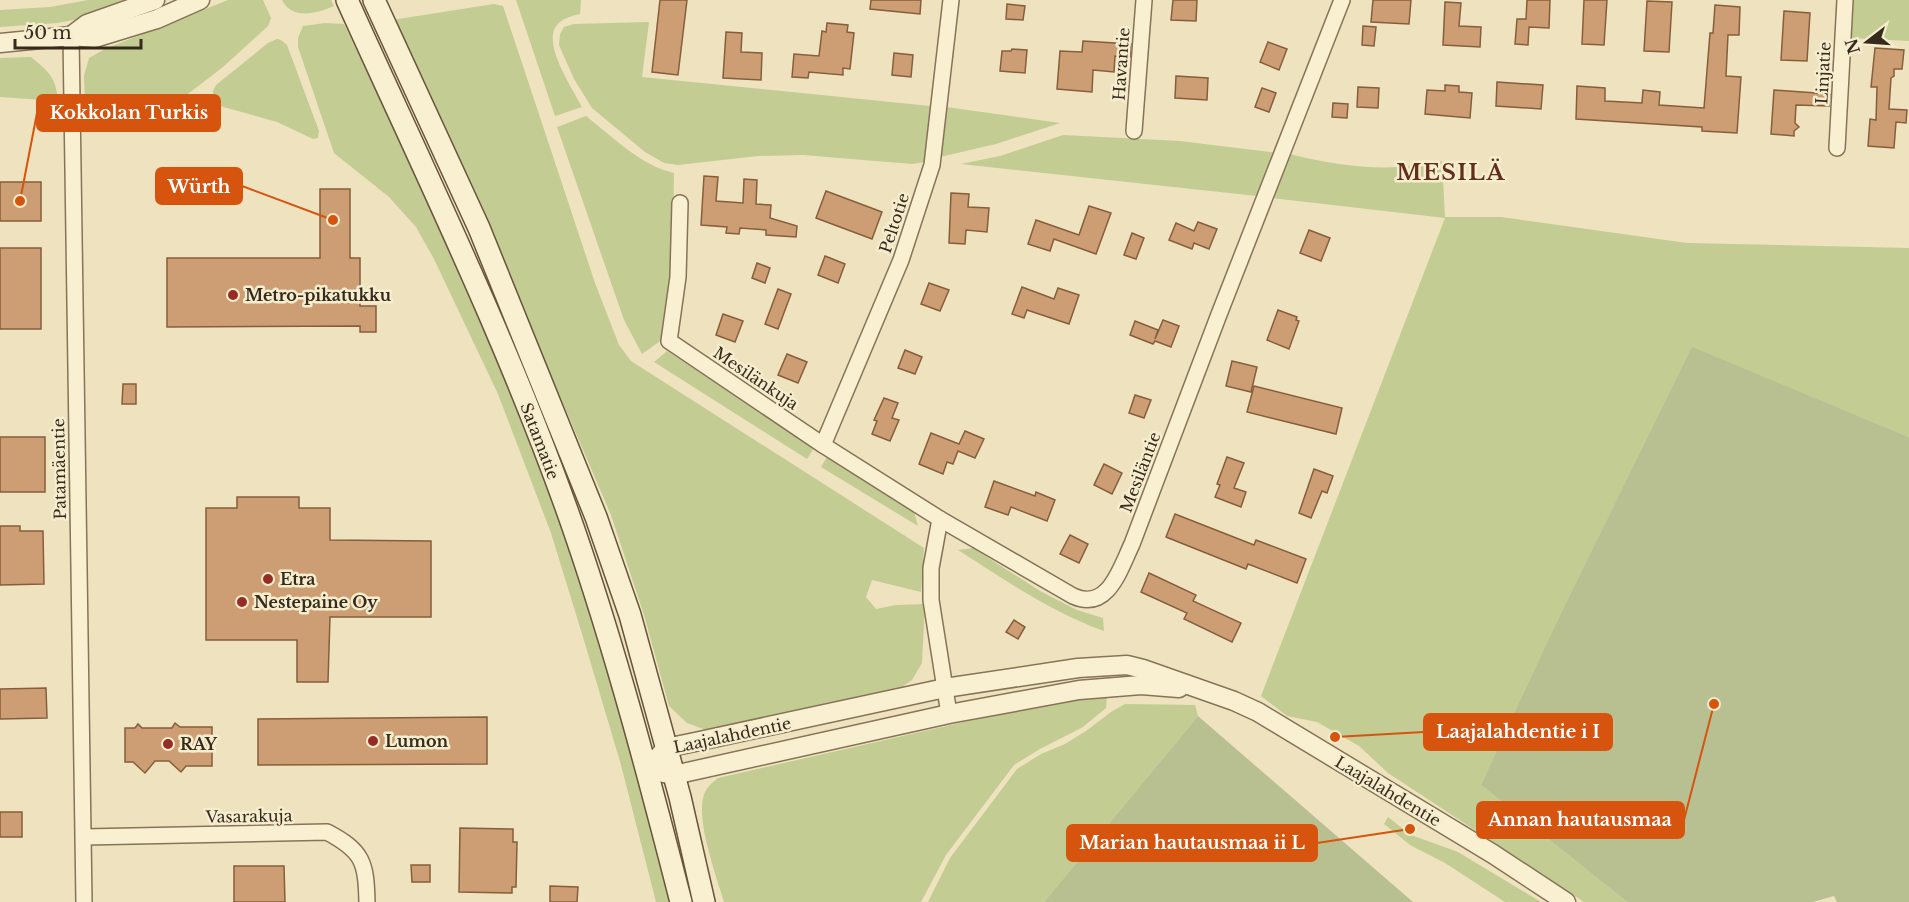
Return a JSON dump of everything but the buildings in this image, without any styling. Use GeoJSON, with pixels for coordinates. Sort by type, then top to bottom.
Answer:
{"type":"FeatureCollection","features":[{"type":"Feature","properties":{"kind":"main road","name":"Satamatie"},"geometry":{"type":"LineString","coordinates":[[346,0],[457,239],[527,406],[574,528],[647,770],[681,902]]}},
{"type":"Feature","properties":{"kind":"main road","name":"Satamatie"},"geometry":{"type":"LineString","coordinates":[[374,0],[479,228],[596,517],[630,615],[674,775],[704,902]]}},
{"type":"Feature","properties":{"kind":"street"},"geometry":{"type":"LineString","coordinates":[[70,36],[87,24],[155,0]]}},
{"type":"Feature","properties":{"kind":"street"},"geometry":{"type":"LineString","coordinates":[[0,43],[70,36],[95,38],[157,19],[200,0]]}},
{"type":"Feature","properties":{"kind":"street","name":"Peltotie"},"geometry":{"type":"LineString","coordinates":[[823,445],[901,260],[932,165],[951,0]]}},
{"type":"Feature","properties":{"kind":"street","name":"Havantie"},"geometry":{"type":"LineString","coordinates":[[1134,131],[1144,0]]}},
{"type":"Feature","properties":{"kind":"street","name":"Mesiläntie"},"geometry":{"type":"LineString","coordinates":[[940,519],[1073,596],[1082,600],[1095,599],[1104,595],[1116,579],[1132,544],[1342,0]]}},
{"type":"Feature","properties":{"kind":"street","name":"Linjatie"},"geometry":{"type":"LineString","coordinates":[[1837,148],[1845,0]]}},
{"type":"Feature","properties":{"kind":"street","name":"Patamäentie"},"geometry":{"type":"LineString","coordinates":[[70,36],[84,902]]}},
{"type":"Feature","properties":{"kind":"street","name":"Mesilänkuja"},"geometry":{"type":"LineString","coordinates":[[680,203],[678,277],[669,341],[823,445],[940,519]]}},
{"type":"Feature","properties":{"kind":"street"},"geometry":{"type":"LineString","coordinates":[[940,519],[931,568],[931,600],[949,714]]}},
{"type":"Feature","properties":{"kind":"street","name":"Laajalahdentie"},"geometry":{"type":"LineString","coordinates":[[647,770],[666,748],[945,688],[1078,668],[1126,665],[1234,700],[1258,712],[1493,854],[1566,902]]}},
{"type":"Feature","properties":{"kind":"street","name":"Laajalahdentie"},"geometry":{"type":"LineString","coordinates":[[647,770],[674,775],[949,714],[1079,690],[1125,686],[1204,690]]}},
{"type":"Feature","properties":{"kind":"street","name":"Vasarakuja"},"geometry":{"type":"LineString","coordinates":[[84,837],[327,832],[354,848],[362,863],[367,902]]}},
{"type":"Feature","properties":{"kind":"green space"},"geometry":{"type":"Polygon","coordinates":[[[88,0],[132,0],[91,17],[57,23],[0,27],[0,10],[50,7],[88,0]]]}},
{"type":"Feature","properties":{"kind":"green space"},"geometry":{"type":"Polygon","coordinates":[[[228,0],[263,0],[271,18],[268,26],[223,67],[180,100],[85,100],[84,76],[89,58],[105,49],[228,0]]]}},
{"type":"Feature","properties":{"kind":"green space"},"geometry":{"type":"Polygon","coordinates":[[[282,0],[331,0],[334,6],[306,14],[293,11],[282,0]]]}},
{"type":"Feature","properties":{"kind":"green space"},"geometry":{"type":"Polygon","coordinates":[[[516,0],[581,0],[580,14],[558,24],[553,32],[553,42],[560,65],[582,107],[555,116],[516,0]]]}},
{"type":"Feature","properties":{"kind":"green space"},"geometry":{"type":"Polygon","coordinates":[[[1853,0],[1909,0],[1909,41],[1850,38],[1853,0]]]}},
{"type":"Feature","properties":{"kind":"green space"},"geometry":{"type":"Polygon","coordinates":[[[494,4],[503,6],[595,283],[619,345],[631,361],[924,548],[921,592],[872,580],[866,597],[876,609],[896,605],[925,604],[922,663],[912,680],[899,689],[706,730],[687,723],[669,706],[644,615],[611,515],[487,226],[392,20],[494,4]]]}},
{"type":"Feature","properties":{"kind":"green space"},"geometry":{"type":"Polygon","coordinates":[[[649,22],[642,77],[930,106],[925,162],[912,164],[803,155],[758,156],[678,165],[664,163],[645,152],[592,108],[574,79],[559,45],[560,34],[564,27],[574,24],[649,22]]]}},
{"type":"Feature","properties":{"kind":"green space"},"geometry":{"type":"Polygon","coordinates":[[[325,23],[344,24],[446,238],[566,531],[637,762],[670,902],[656,902],[621,765],[551,533],[498,394],[434,259],[416,227],[389,197],[334,153],[298,47],[298,38],[303,26],[325,23]]]}},
{"type":"Feature","properties":{"kind":"green space"},"geometry":{"type":"Polygon","coordinates":[[[277,39],[287,45],[319,131],[318,138],[313,139],[277,122],[220,106],[214,98],[213,91],[216,85],[268,43],[277,39]]]}},
{"type":"Feature","properties":{"kind":"green space"},"geometry":{"type":"Polygon","coordinates":[[[31,57],[51,76],[58,101],[0,97],[0,58],[31,57]]]}},
{"type":"Feature","properties":{"kind":"green space"},"geometry":{"type":"Polygon","coordinates":[[[946,107],[1060,123],[996,144],[940,157],[946,107]]]}},
{"type":"Feature","properties":{"kind":"green space"},"geometry":{"type":"Polygon","coordinates":[[[586,116],[639,157],[674,173],[672,280],[663,339],[642,354],[624,320],[557,127],[586,116]]]}},
{"type":"Feature","properties":{"kind":"green space"},"geometry":{"type":"Polygon","coordinates":[[[1063,135],[1180,141],[1278,153],[1257,196],[961,164],[1000,156],[1063,135]]]}},
{"type":"Feature","properties":{"kind":"green space"},"geometry":{"type":"Polygon","coordinates":[[[1290,154],[1366,167],[1404,167],[1442,161],[1445,217],[1501,217],[1687,243],[1909,248],[1909,437],[1692,348],[1481,785],[1627,902],[1584,902],[1388,773],[1359,746],[1317,722],[1287,716],[1261,696],[1445,218],[1272,198],[1290,154]]]}},
{"type":"Feature","properties":{"kind":"green space"},"geometry":{"type":"Polygon","coordinates":[[[1692,347],[1909,437],[1909,902],[1837,902],[1834,896],[1813,902],[1627,902],[1481,785],[1556,624],[1692,347]]]}},
{"type":"Feature","properties":{"kind":"green space"},"geometry":{"type":"Polygon","coordinates":[[[667,351],[814,448],[807,459],[654,362],[667,351]]]}},
{"type":"Feature","properties":{"kind":"green space"},"geometry":{"type":"Polygon","coordinates":[[[827,457],[914,512],[918,526],[821,467],[827,457]]]}},
{"type":"Feature","properties":{"kind":"green space"},"geometry":{"type":"Polygon","coordinates":[[[973,548],[1040,591],[1077,610],[1103,618],[1104,631],[1065,615],[958,550],[973,548]]]}},
{"type":"Feature","properties":{"kind":"green space"},"geometry":{"type":"Polygon","coordinates":[[[1107,695],[1106,708],[1083,727],[1014,765],[946,855],[921,902],[724,902],[707,846],[702,816],[705,792],[718,778],[1008,712],[1107,695]]]}},
{"type":"Feature","properties":{"kind":"green space"},"geometry":{"type":"Polygon","coordinates":[[[1125,704],[1195,705],[1198,716],[1044,902],[928,902],[950,858],[1017,769],[1041,754],[1065,744],[1125,704]]]}},
{"type":"Feature","properties":{"kind":"green space"},"geometry":{"type":"Polygon","coordinates":[[[1198,716],[1413,902],[1044,902],[1198,716]]]}},
{"type":"Feature","properties":{"kind":"green space"},"geometry":{"type":"Polygon","coordinates":[[[1388,817],[1411,835],[1458,852],[1541,902],[1505,902],[1445,863],[1410,845],[1384,824],[1388,817]]]}},
{"type":"Feature","properties":{"kind":"place","name":"Kokkolan Turkis"},"geometry":{"type":"Point","coordinates":[20,201]}},
{"type":"Feature","properties":{"kind":"place","name":"Würth"},"geometry":{"type":"Point","coordinates":[333,220]}},
{"type":"Feature","properties":{"kind":"place","name":"Metro-pikatukku"},"geometry":{"type":"Point","coordinates":[233,295]}},
{"type":"Feature","properties":{"kind":"place","name":"Etra"},"geometry":{"type":"Point","coordinates":[268,579]}},
{"type":"Feature","properties":{"kind":"place","name":"Nestepaine Oy"},"geometry":{"type":"Point","coordinates":[242,602]}},
{"type":"Feature","properties":{"kind":"place","name":"Annan hautausmaa"},"geometry":{"type":"Point","coordinates":[1714,704]}},
{"type":"Feature","properties":{"kind":"place","name":"Laajalahdentie i I"},"geometry":{"type":"Point","coordinates":[1335,737]}},
{"type":"Feature","properties":{"kind":"place","name":"Lumon"},"geometry":{"type":"Point","coordinates":[373,741]}},
{"type":"Feature","properties":{"kind":"place","name":"RAY"},"geometry":{"type":"Point","coordinates":[168,744]}},
{"type":"Feature","properties":{"kind":"place","name":"Marian hautausmaa ii L"},"geometry":{"type":"Point","coordinates":[1410,829]}},
{"type":"Feature","properties":{"kind":"district","name":"MESILÄ"},"geometry":{"type":"Point","coordinates":[1451,172]}}]}
